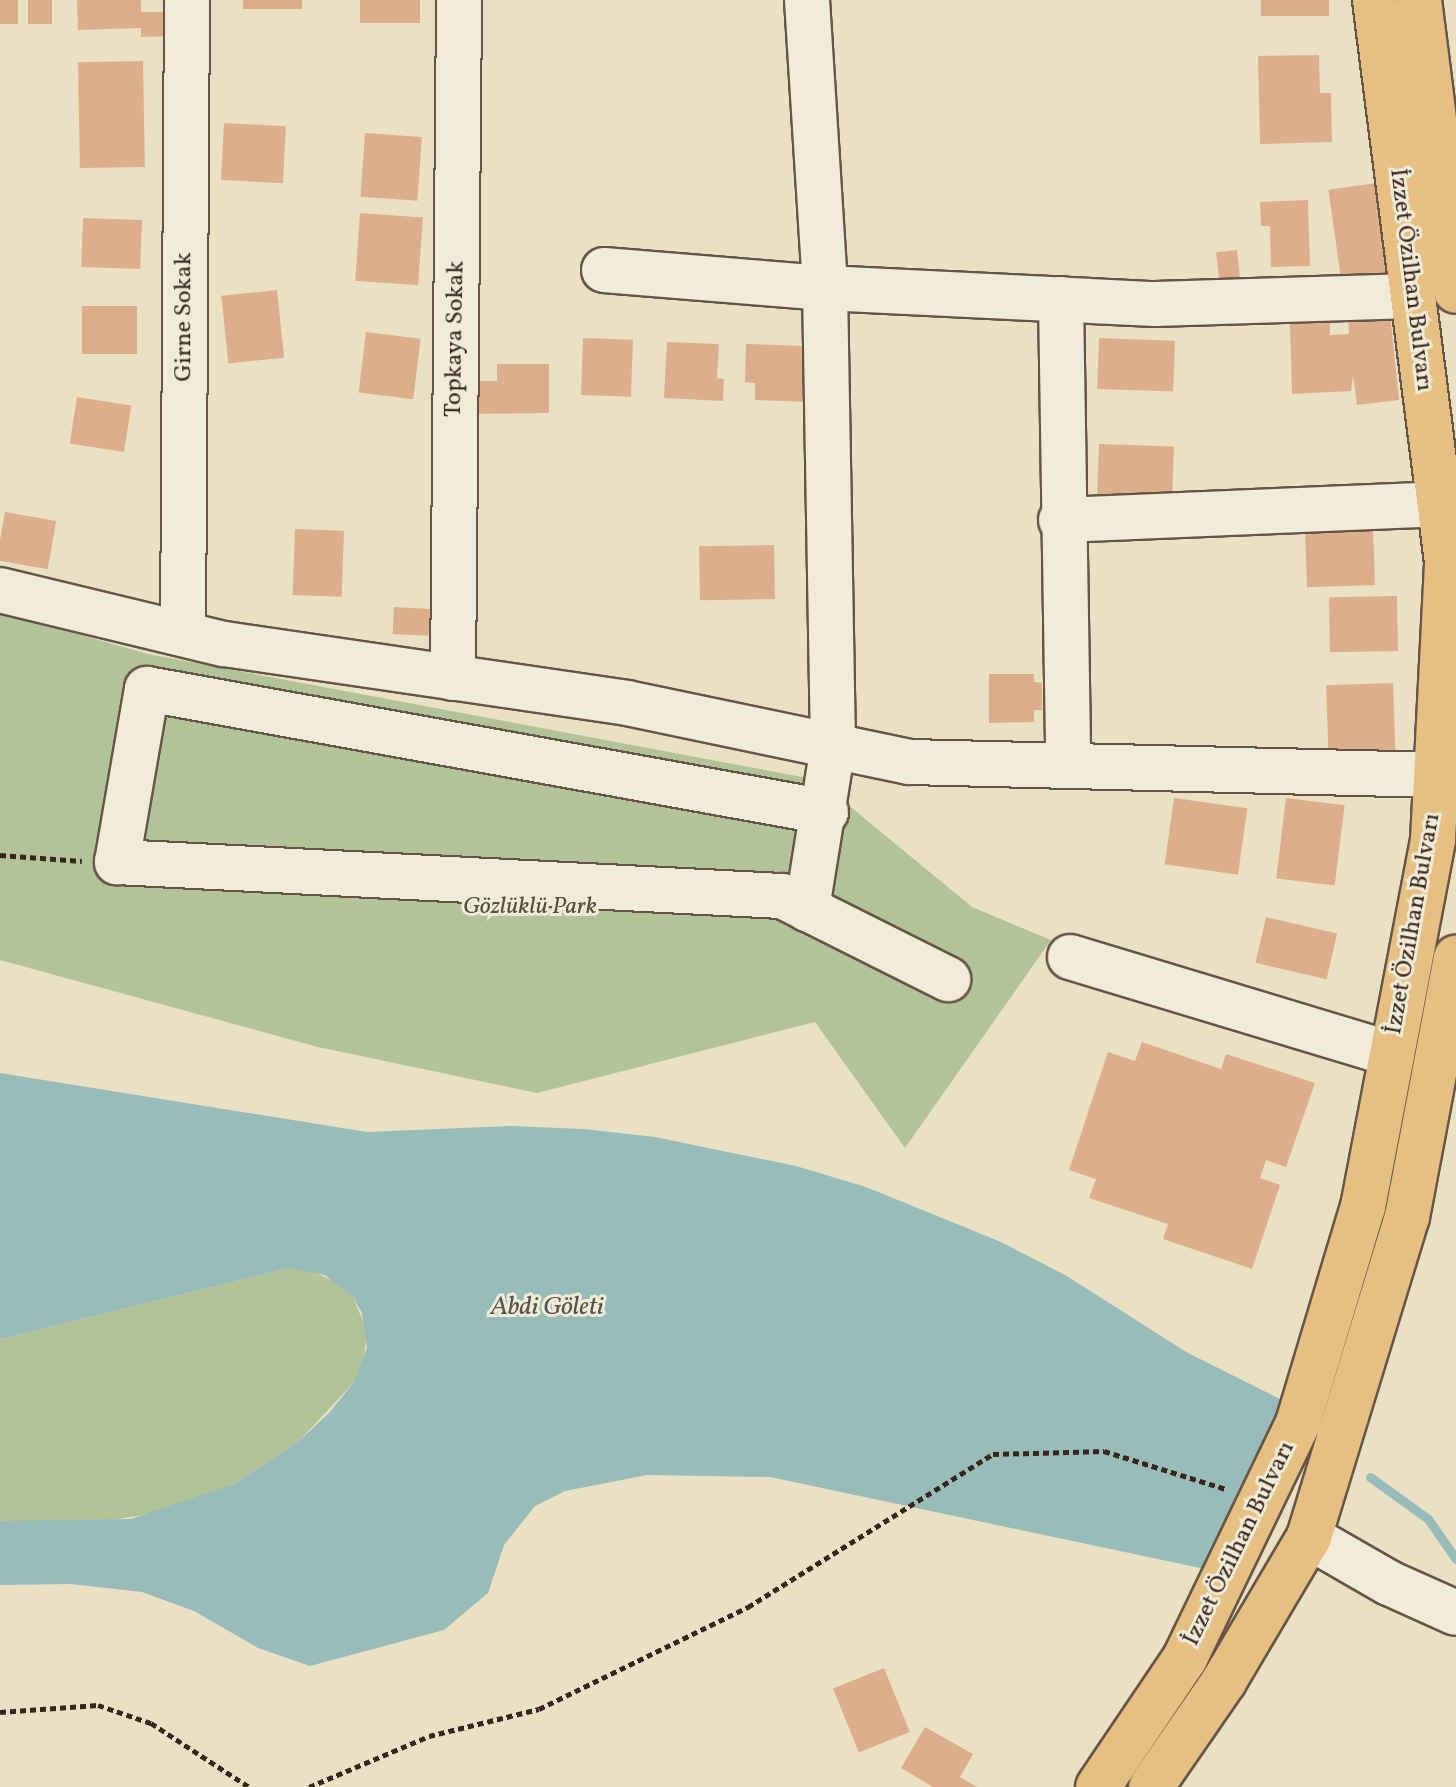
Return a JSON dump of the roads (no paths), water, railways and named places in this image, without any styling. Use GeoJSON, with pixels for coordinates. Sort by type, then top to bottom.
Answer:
{"type":"FeatureCollection","features":[{"type":"Feature","properties":{"kind":"main road","name":"İzzet Özilhan Bulvarı"},"geometry":{"type":"LineString","coordinates":[[1098,1787],[1185,1658],[1298,1423],[1363,1207],[1433,840],[1447,562],[1375,0]]}},
{"type":"Feature","properties":{"kind":"main road","name":"İzzet Özilhan Bulvarı"},"geometry":{"type":"LineString","coordinates":[[1419,0],[1456,291]]}},
{"type":"Feature","properties":{"kind":"main road","name":"İzzet Özilhan Bulvarı"},"geometry":{"type":"LineString","coordinates":[[1151,1787],[1224,1681],[1309,1537],[1407,1217],[1456,958]]}},
{"type":"Feature","properties":{"kind":"street","name":"Girne Sokak"},"geometry":{"type":"LineString","coordinates":[[183,634],[187,0]]}},
{"type":"Feature","properties":{"kind":"street","name":"Topkaya Sokak"},"geometry":{"type":"LineString","coordinates":[[453,678],[459,0]]}},
{"type":"Feature","properties":{"kind":"street"},"geometry":{"type":"LineString","coordinates":[[807,0],[825,288],[833,746],[826,812],[807,909]]}},
{"type":"Feature","properties":{"kind":"street"},"geometry":{"type":"LineString","coordinates":[[604,270],[825,288],[1155,304],[1412,296]]}},
{"type":"Feature","properties":{"kind":"street"},"geometry":{"type":"LineString","coordinates":[[1061,299],[1061,520],[1068,766]]}},
{"type":"Feature","properties":{"kind":"street"},"geometry":{"type":"LineString","coordinates":[[1061,520],[1439,504]]}},
{"type":"Feature","properties":{"kind":"street"},"geometry":{"type":"LineString","coordinates":[[0,590],[183,634],[627,703],[909,762],[1436,775]]}},
{"type":"Feature","properties":{"kind":"street"},"geometry":{"type":"LineString","coordinates":[[826,812],[147,689],[117,862],[782,896],[948,979]]}},
{"type":"Feature","properties":{"kind":"street"},"geometry":{"type":"LineString","coordinates":[[1070,957],[1392,1054]]}},
{"type":"Feature","properties":{"kind":"street"},"geometry":{"type":"LineString","coordinates":[[1309,1537],[1389,1583],[1456,1613]]}},
{"type":"Feature","properties":{"kind":"water","name":"Abdi Göleti"},"geometry":{"type":"Polygon","coordinates":[[[0,1073],[367,1132],[511,1126],[583,1129],[655,1137],[796,1166],[866,1187],[1001,1242],[1065,1275],[1188,1353],[1288,1403],[1219,1572],[770,1477],[647,1475],[565,1491],[535,1506],[504,1545],[488,1593],[444,1630],[310,1666],[258,1648],[194,1611],[142,1592],[70,1584],[0,1585],[0,1521],[131,1519],[234,1484],[300,1440],[329,1413],[354,1382],[367,1348],[362,1313],[353,1297],[325,1275],[290,1268],[0,1339],[0,1073]]]}},
{"type":"Feature","properties":{"kind":"waterway"},"geometry":{"type":"LineString","coordinates":[[1370,1477],[1428,1519],[1456,1559]]}},
{"type":"Feature","properties":{"kind":"park label","name":"Gözlüklü Park"},"geometry":{"type":"Point","coordinates":[530,908]}}]}
